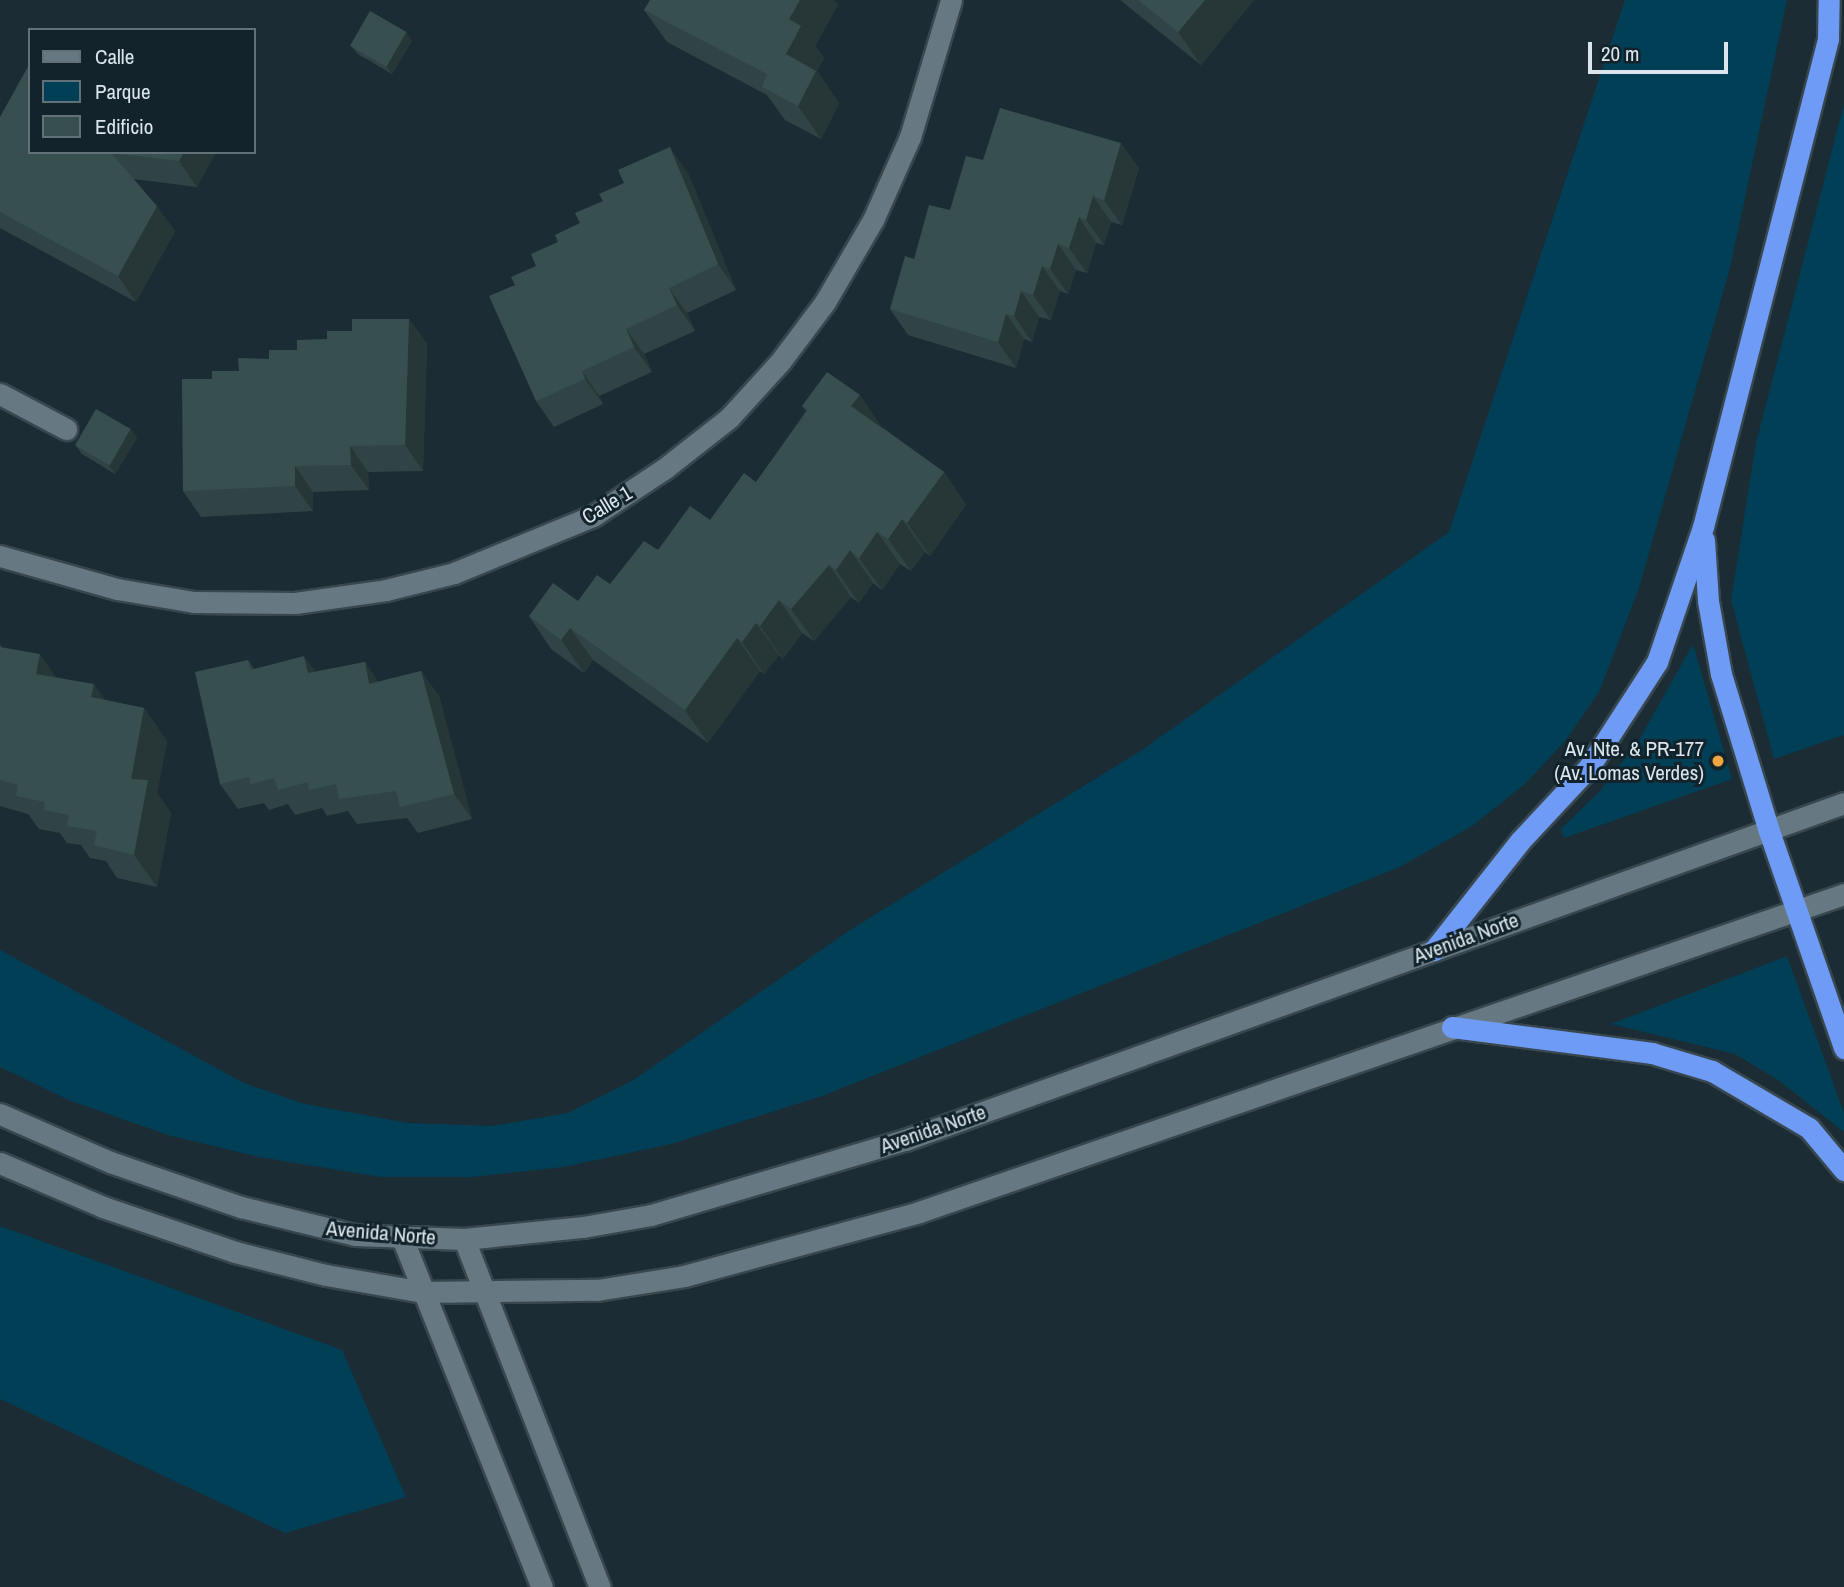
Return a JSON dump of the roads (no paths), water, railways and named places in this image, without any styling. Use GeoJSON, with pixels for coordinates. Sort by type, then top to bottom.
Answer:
{"type":"FeatureCollection","features":[{"type":"Feature","properties":{"kind":"highway"},"geometry":{"type":"LineString","coordinates":[[1434,950],[1521,840],[1589,766],[1627,715],[1657,662],[1703,527],[1828,39],[1829,0]]}},
{"type":"Feature","properties":{"kind":"highway"},"geometry":{"type":"LineString","coordinates":[[1703,527],[1708,601],[1721,674],[1795,911],[1844,1048]]}},
{"type":"Feature","properties":{"kind":"highway"},"geometry":{"type":"LineString","coordinates":[[1452,1027],[1652,1053],[1712,1071],[1809,1128],[1844,1170]]}},
{"type":"Feature","properties":{"kind":"street","name":"Calle 1"},"geometry":{"type":"LineString","coordinates":[[0,556],[117,589],[168,597],[295,603],[386,590],[454,573],[593,516],[664,470],[729,418],[780,362],[825,302],[873,220],[910,137],[951,0]]}},
{"type":"Feature","properties":{"kind":"street"},"geometry":{"type":"LineString","coordinates":[[0,394],[66,429]]}},
{"type":"Feature","properties":{"kind":"street","name":"Avenida Norte"},"geometry":{"type":"LineString","coordinates":[[0,1114],[110,1162],[241,1207],[344,1233],[403,1240],[464,1239],[650,1215],[905,1140],[1844,803]]}},
{"type":"Feature","properties":{"kind":"street"},"geometry":{"type":"LineString","coordinates":[[0,1163],[103,1207],[235,1252],[326,1275],[423,1292],[482,1294],[597,1290],[684,1276],[801,1247],[1072,1162],[1452,1027],[1844,894]]}},
{"type":"Feature","properties":{"kind":"street"},"geometry":{"type":"LineString","coordinates":[[464,1239],[482,1294],[600,1587]]}},
{"type":"Feature","properties":{"kind":"street"},"geometry":{"type":"LineString","coordinates":[[403,1240],[542,1587]]}},
{"type":"Feature","properties":{"kind":"place","name":"Av. Nte. & PR-177 (Av. Lomas Verdes)"},"geometry":{"type":"Point","coordinates":[1718,761]}}]}
